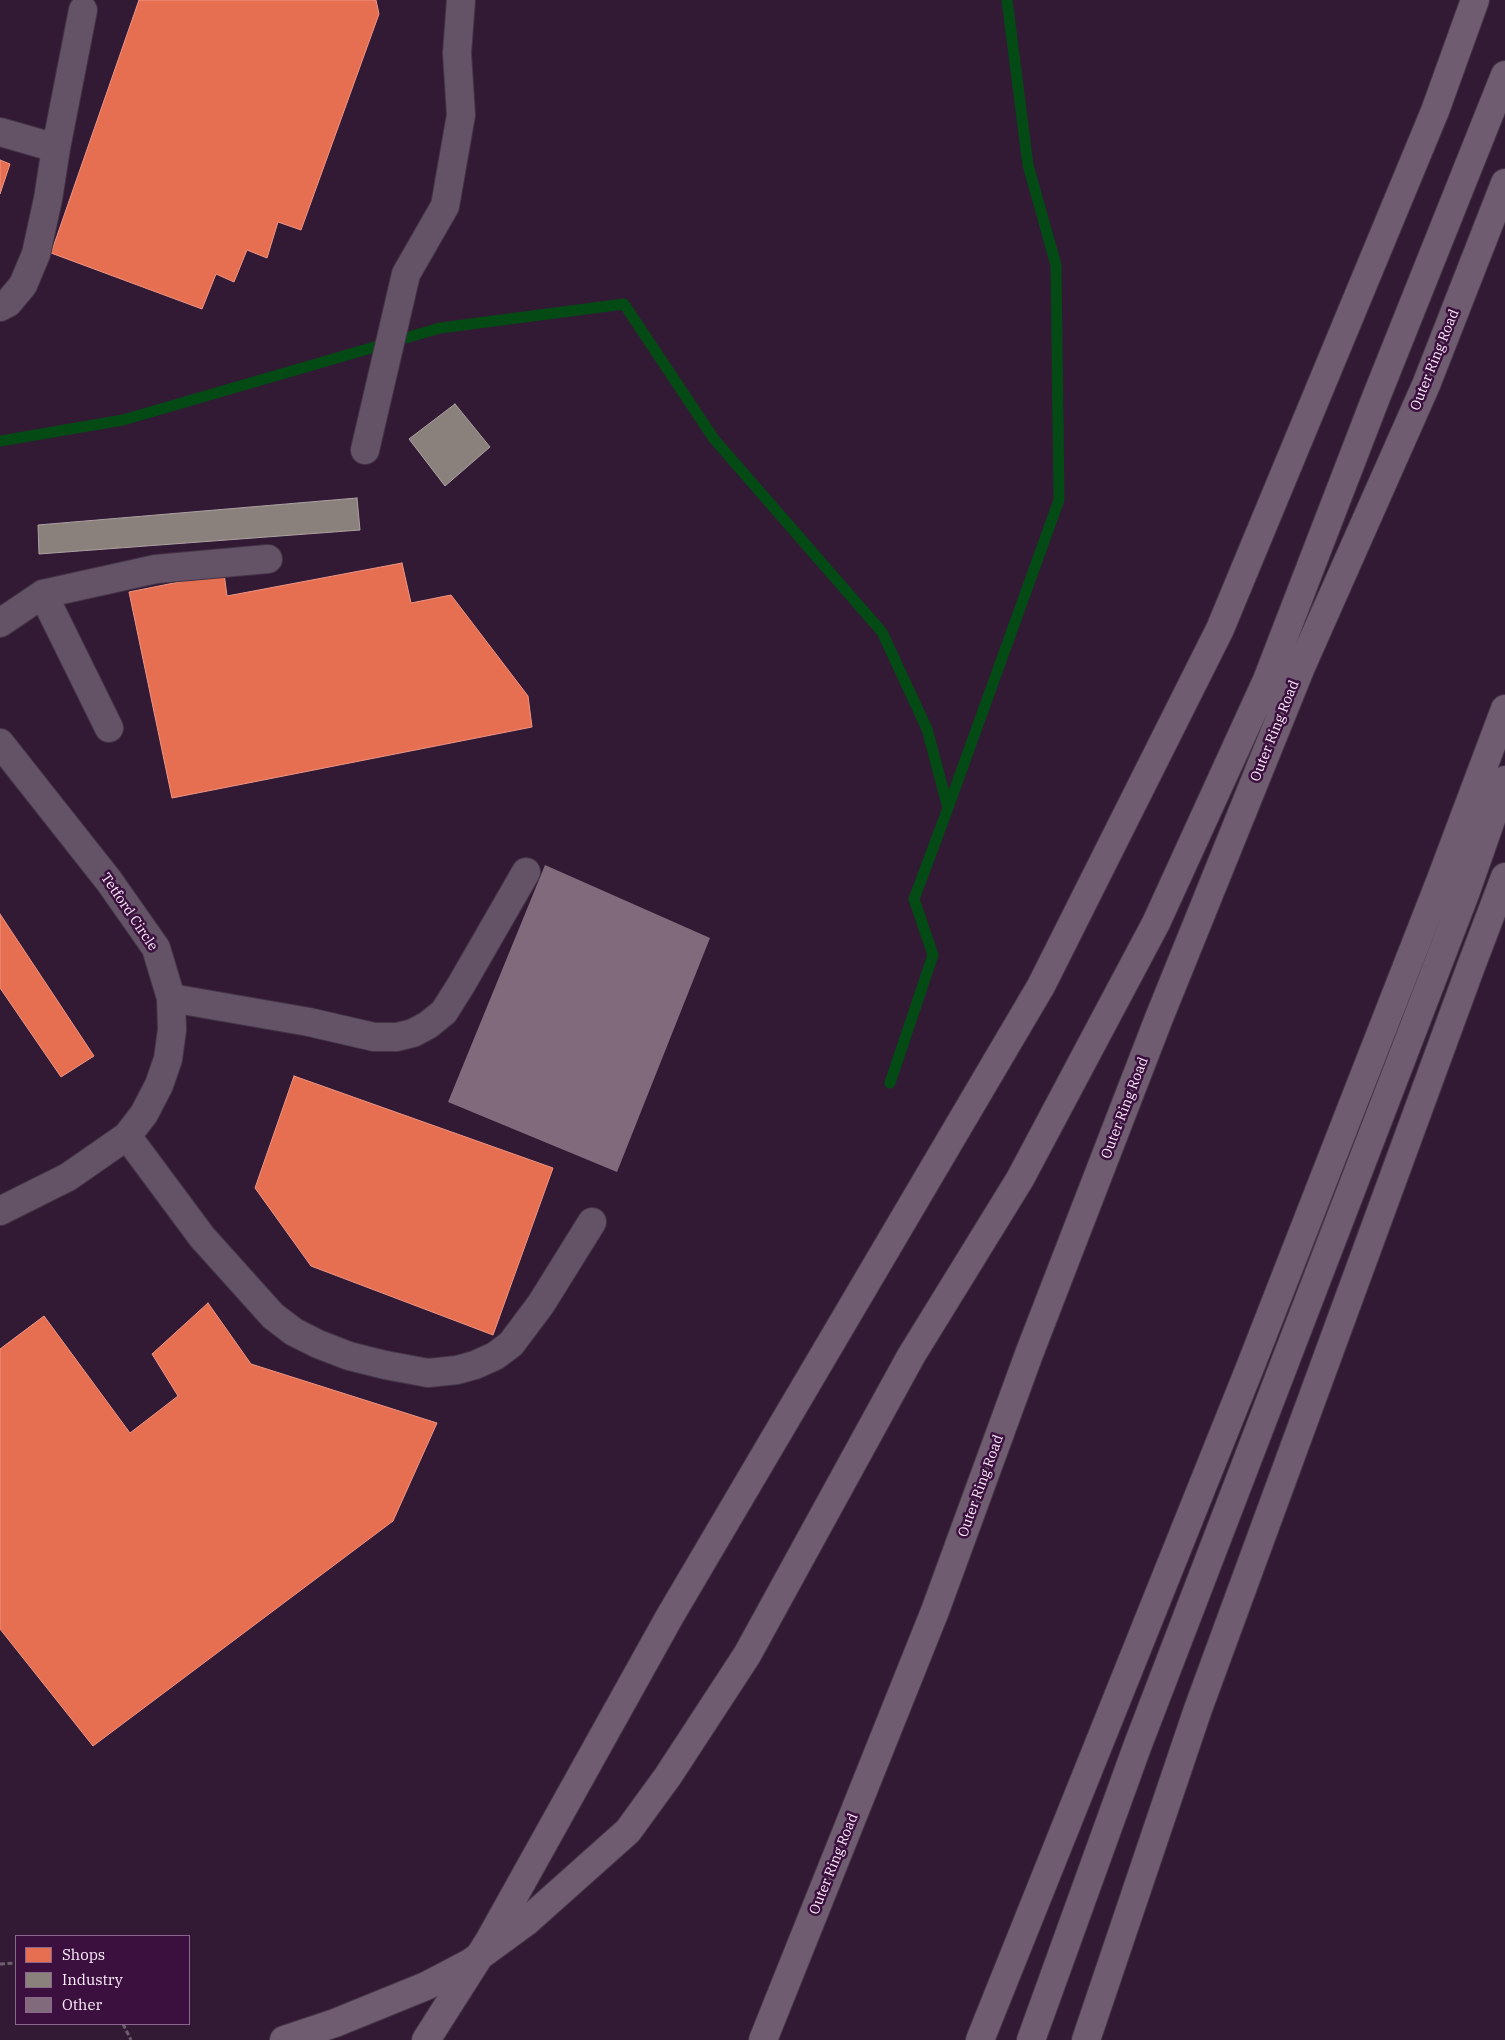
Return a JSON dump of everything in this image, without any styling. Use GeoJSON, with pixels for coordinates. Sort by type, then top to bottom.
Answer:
{"type":"FeatureCollection","features":[{"type":"Feature","properties":{"kind":"highway"},"geometry":{"type":"LineString","coordinates":[[426,2040],[488,1941],[670,1616],[1041,986],[1220,629],[1435,111],[1475,0]]}},
{"type":"Feature","properties":{"kind":"highway"},"geometry":{"type":"LineString","coordinates":[[284,2040],[336,2023],[426,1986],[470,1963],[526,1922],[628,1830],[668,1776],[747,1655],[912,1356],[1020,1179],[1156,923],[1267,680],[1505,75]]}},
{"type":"Feature","properties":{"kind":"highway","name":"Outer Ring Road"},"geometry":{"type":"LineString","coordinates":[[763,2040],[935,1611],[1029,1354],[1159,1018],[1301,667],[1426,385],[1505,183]]}},
{"type":"Feature","properties":{"kind":"highway"},"geometry":{"type":"LineString","coordinates":[[980,2040],[1249,1370],[1441,879],[1505,709]]}},
{"type":"Feature","properties":{"kind":"highway"},"geometry":{"type":"LineString","coordinates":[[1031,2040],[1136,1747],[1465,894],[1505,780]]}},
{"type":"Feature","properties":{"kind":"highway"},"geometry":{"type":"LineString","coordinates":[[1086,2040],[1198,1709],[1505,877]]}},
{"type":"Feature","properties":{"kind":"street"},"geometry":{"type":"LineString","coordinates":[[364,450],[406,274],[445,206],[461,114],[458,53],[461,0]]}},
{"type":"Feature","properties":{"kind":"street"},"geometry":{"type":"LineString","coordinates":[[0,307],[8,302],[23,285],[36,254],[83,10]]}},
{"type":"Feature","properties":{"kind":"street"},"geometry":{"type":"LineString","coordinates":[[0,132],[56,148]]}},
{"type":"Feature","properties":{"kind":"street"},"geometry":{"type":"LineString","coordinates":[[0,623],[43,594],[156,569],[268,559]]}},
{"type":"Feature","properties":{"kind":"street"},"geometry":{"type":"LineString","coordinates":[[43,594],[109,728]]}},
{"type":"Feature","properties":{"kind":"street","name":"Tetford Circle"},"geometry":{"type":"LineString","coordinates":[[0,743],[109,880],[156,948],[171,998],[172,1030],[168,1059],[159,1085],[144,1114],[126,1136],[68,1177],[0,1211]]}},
{"type":"Feature","properties":{"kind":"street"},"geometry":{"type":"LineString","coordinates":[[171,998],[309,1022],[374,1037],[397,1037],[413,1033],[428,1025],[444,1012],[526,872]]}},
{"type":"Feature","properties":{"kind":"street"},"geometry":{"type":"LineString","coordinates":[[126,1136],[202,1237],[273,1316],[294,1332],[318,1344],[349,1356],[393,1366],[428,1372],[457,1370],[475,1365],[495,1356],[511,1344],[541,1304],[592,1222]]}},
{"type":"Feature","properties":{"kind":"path"},"geometry":{"type":"LineString","coordinates":[[0,1964],[15,1963]]}},
{"type":"Feature","properties":{"kind":"path"},"geometry":{"type":"LineString","coordinates":[[124,2025],[131,2040]]}},
{"type":"Feature","properties":{"kind":"building: Shops"},"geometry":{"type":"Polygon","coordinates":[[[139,0],[376,0],[379,14],[301,230],[278,222],[267,258],[247,250],[234,282],[216,274],[202,309],[51,253],[139,0]]]}},
{"type":"Feature","properties":{"kind":"building: Shops"},"geometry":{"type":"Polygon","coordinates":[[[0,160],[10,164],[0,194],[0,160]]]}},
{"type":"Feature","properties":{"kind":"building: Shops"},"geometry":{"type":"Polygon","coordinates":[[[402,563],[411,603],[451,595],[528,696],[532,727],[172,798],[129,592],[224,573],[227,596],[402,563]]]}},
{"type":"Feature","properties":{"kind":"building: Shops"},"geometry":{"type":"Polygon","coordinates":[[[0,914],[94,1056],[61,1077],[0,988],[0,914]]]}},
{"type":"Feature","properties":{"kind":"building: Shops"},"geometry":{"type":"Polygon","coordinates":[[[294,1076],[553,1168],[493,1335],[311,1266],[255,1188],[294,1076]]]}},
{"type":"Feature","properties":{"kind":"building: Shops"},"geometry":{"type":"Polygon","coordinates":[[[208,1303],[251,1364],[437,1423],[393,1521],[93,1746],[0,1629],[0,1349],[44,1316],[130,1433],[178,1396],[152,1354],[208,1303]]]}},
{"type":"Feature","properties":{"kind":"building: Industry"},"geometry":{"type":"Polygon","coordinates":[[[455,404],[490,447],[445,486],[409,439],[455,404]]]}},
{"type":"Feature","properties":{"kind":"building: Industry"},"geometry":{"type":"Polygon","coordinates":[[[357,498],[360,530],[39,554],[38,525],[357,498]]]}},
{"type":"Feature","properties":{"kind":"building: Other"},"geometry":{"type":"Polygon","coordinates":[[[545,865],[710,938],[617,1172],[448,1102],[545,865]]]}},
{"type":"Feature","properties":{"kind":"waterway"},"geometry":{"type":"LineString","coordinates":[[948,808],[1059,500],[1056,265],[1028,165],[1007,0]]}},
{"type":"Feature","properties":{"kind":"waterway"},"geometry":{"type":"LineString","coordinates":[[0,441],[123,420],[440,328],[624,304],[714,439],[882,632],[927,729],[948,808],[914,899],[933,955],[890,1083]]}}]}
